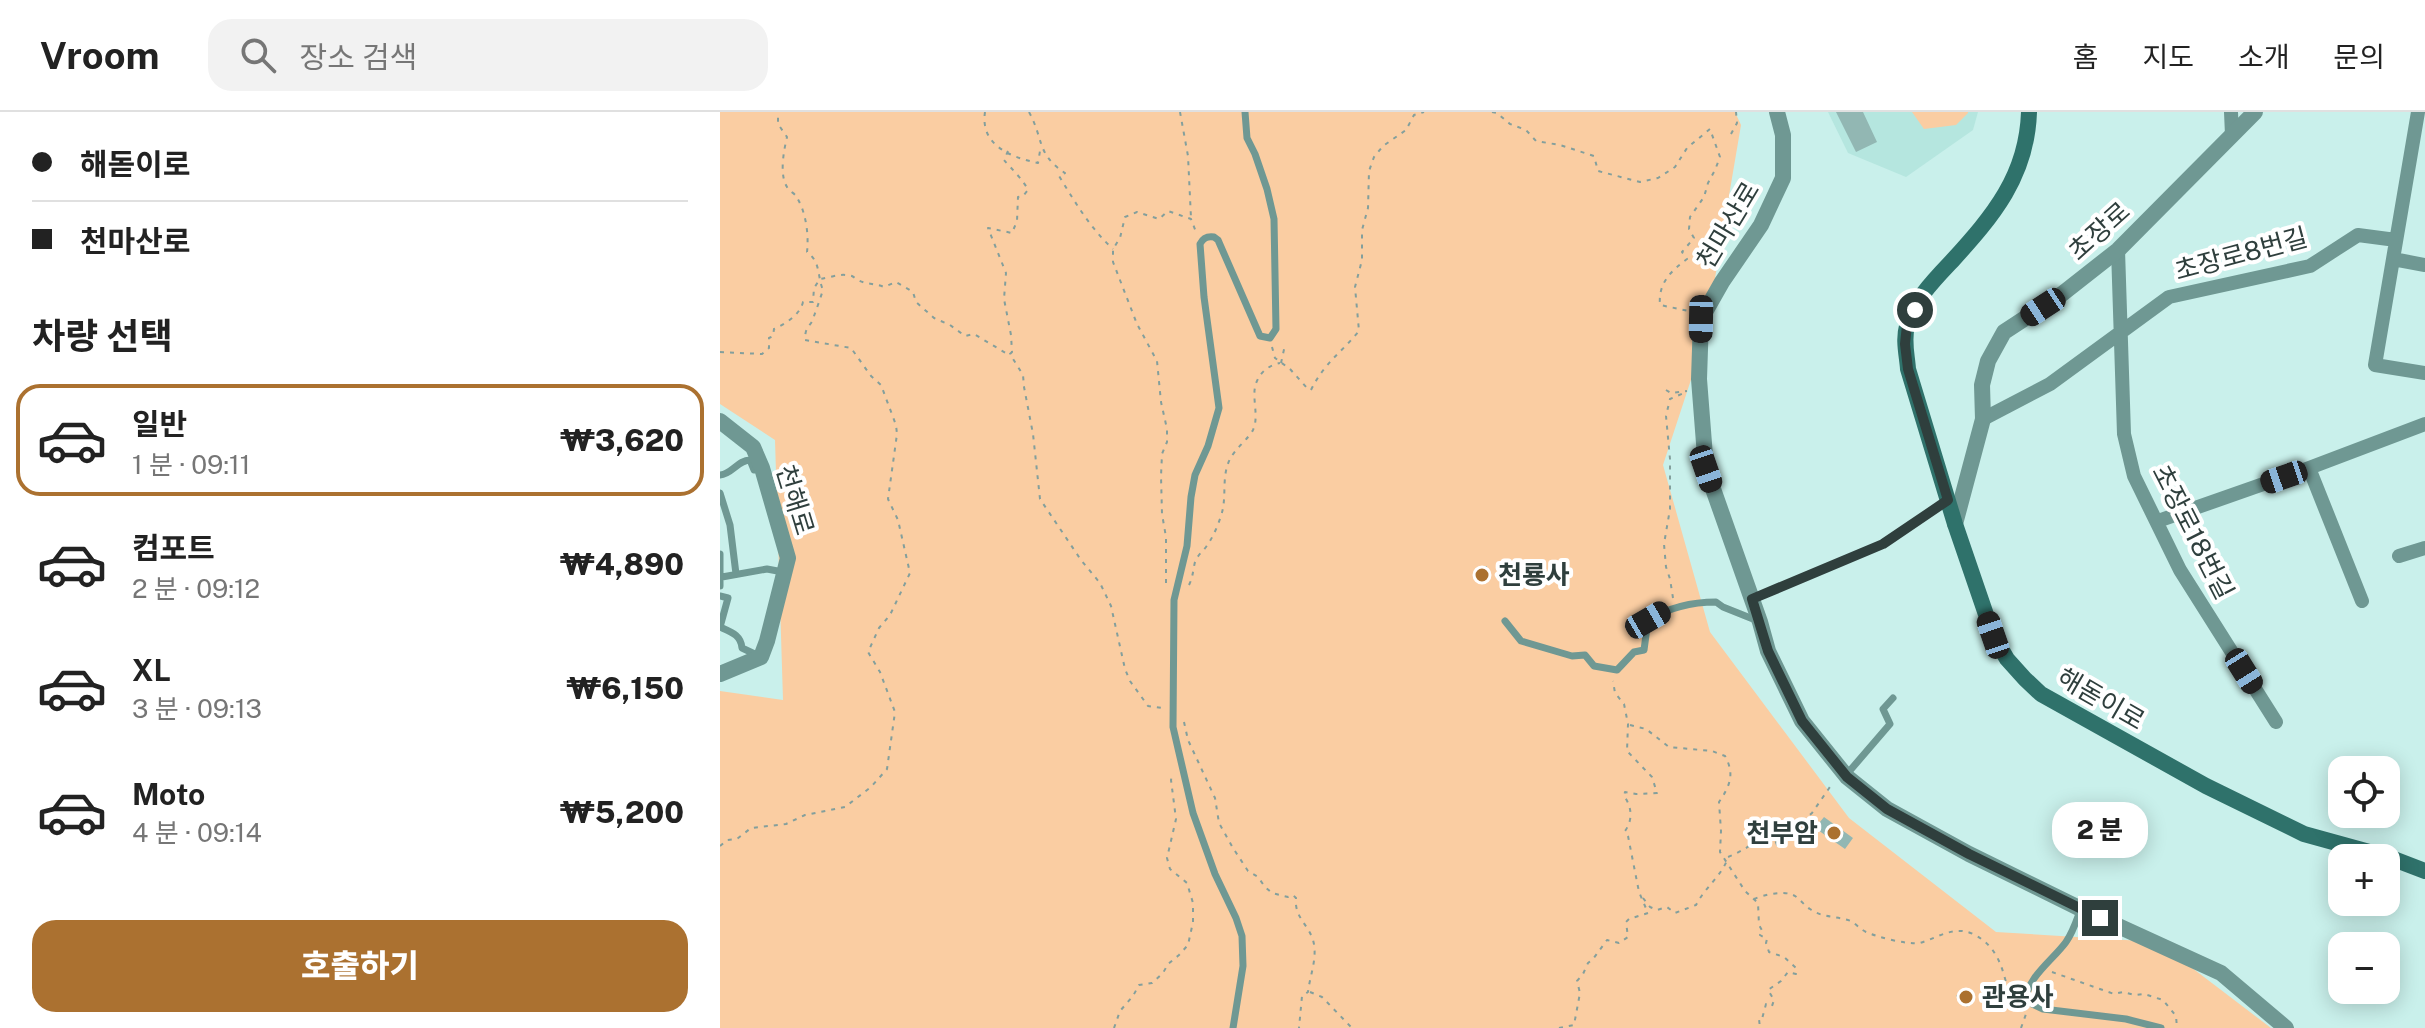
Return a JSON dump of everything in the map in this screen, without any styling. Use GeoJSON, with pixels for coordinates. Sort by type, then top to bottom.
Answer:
{"type":"FeatureCollection","features":[{"type":"Feature","properties":{"kind":"main road","name":"해돋이로"},"geometry":{"type":"LineString","coordinates":[[2029,112],[2028,139],[2003,201],[1922,295],[1907,325],[1905,344],[1908,369],[1955,524],[1993,635],[2007,659],[2041,694],[2206,786],[2304,834],[2391,858],[2425,871]]}},
{"type":"Feature","properties":{"kind":"street","name":"천마산로"},"geometry":{"type":"LineString","coordinates":[[1777,112],[1783,135],[1783,178],[1761,225],[1702,315],[1699,379],[1706,469],[1768,651],[1802,721],[1843,772],[1887,809],[1969,854],[2081,909],[2221,973],[2286,1028]]}},
{"type":"Feature","properties":{"kind":"street"},"geometry":{"type":"LineString","coordinates":[[2231,112],[2232,135]]}},
{"type":"Feature","properties":{"kind":"street","name":"초장로"},"geometry":{"type":"LineString","coordinates":[[1955,524],[1983,419],[1982,385],[1988,361],[2004,332],[2062,294],[2118,250],[2255,112]]}},
{"type":"Feature","properties":{"kind":"street"},"geometry":{"type":"LineString","coordinates":[[2418,112],[2420,137],[2396,240],[2375,365],[2425,373]]}},
{"type":"Feature","properties":{"kind":"street","name":"초장로8번길"},"geometry":{"type":"LineString","coordinates":[[1983,419],[2050,384],[2169,297],[2310,266],[2358,235],[2396,240]]}},
{"type":"Feature","properties":{"kind":"street","name":"초장로18번길"},"geometry":{"type":"LineString","coordinates":[[2118,250],[2124,434],[2134,476],[2180,570],[2276,722]]}},
{"type":"Feature","properties":{"kind":"street"},"geometry":{"type":"LineString","coordinates":[[2393,259],[2425,265]]}},
{"type":"Feature","properties":{"kind":"street","name":"천해로"},"geometry":{"type":"LineString","coordinates":[[720,421],[753,447],[788,558],[761,657]]}},
{"type":"Feature","properties":{"kind":"street"},"geometry":{"type":"LineString","coordinates":[[2158,521],[2425,424]]}},
{"type":"Feature","properties":{"kind":"street"},"geometry":{"type":"LineString","coordinates":[[2309,468],[2362,601]]}},
{"type":"Feature","properties":{"kind":"street"},"geometry":{"type":"LineString","coordinates":[[2399,556],[2425,548]]}},
{"type":"Feature","properties":{"kind":"street"},"geometry":{"type":"LineString","coordinates":[[720,674],[761,657]]}},
{"type":"Feature","properties":{"kind":"lane"},"geometry":{"type":"LineString","coordinates":[[1233,1028],[1243,966],[1242,936],[1193,813],[1173,727],[1174,600],[1187,546],[1195,475],[1208,446],[1219,408],[1200,244],[1209,237],[1218,240],[1260,336],[1270,338],[1276,329],[1274,219],[1267,189],[1247,138],[1245,112]]}},
{"type":"Feature","properties":{"kind":"lane"},"geometry":{"type":"LineString","coordinates":[[720,475],[725,475],[744,460],[750,460],[754,470],[762,468]]}},
{"type":"Feature","properties":{"kind":"lane"},"geometry":{"type":"LineString","coordinates":[[720,493],[730,525],[736,574]]}},
{"type":"Feature","properties":{"kind":"lane"},"geometry":{"type":"LineString","coordinates":[[1752,599],[1883,544],[1948,500]]}},
{"type":"Feature","properties":{"kind":"lane"},"geometry":{"type":"LineString","coordinates":[[720,554],[721,581],[736,574],[767,569],[785,573]]}},
{"type":"Feature","properties":{"kind":"lane"},"geometry":{"type":"LineString","coordinates":[[720,596],[728,598],[720,627],[736,634],[742,648],[761,657]]}},
{"type":"Feature","properties":{"kind":"lane"},"geometry":{"type":"LineString","coordinates":[[1505,621],[1521,641],[1572,656],[1585,655],[1594,666],[1617,670],[1634,652],[1644,650],[1648,620],[1676,607],[1695,602],[1716,602],[1760,622]]}},
{"type":"Feature","properties":{"kind":"lane"},"geometry":{"type":"LineString","coordinates":[[1843,772],[1890,724],[1883,709],[1893,698]]}},
{"type":"Feature","properties":{"kind":"lane"},"geometry":{"type":"LineString","coordinates":[[2081,909],[2067,940],[2034,980],[2025,997],[2029,1004],[2043,1009],[2126,1019],[2161,1028]]}},
{"type":"Feature","properties":{"kind":"path"},"geometry":{"type":"LineString","coordinates":[[720,846],[727,840],[737,839],[751,828],[786,824],[805,815],[839,810],[871,787],[887,769],[895,712],[880,672],[868,652],[910,573],[898,520],[888,499],[896,425],[881,385],[851,348],[805,340],[805,328],[814,318],[823,290],[818,265],[807,252],[808,231],[801,207],[796,195],[787,188],[784,177],[787,137],[778,124],[778,112]]}},
{"type":"Feature","properties":{"kind":"path"},"geometry":{"type":"LineString","coordinates":[[985,112],[985,134],[997,148],[1038,163],[1041,149],[1029,112]]}},
{"type":"Feature","properties":{"kind":"path"},"geometry":{"type":"LineString","coordinates":[[1180,112],[1188,156],[1191,219],[1200,244]]}},
{"type":"Feature","properties":{"kind":"path"},"geometry":{"type":"LineString","coordinates":[[1270,338],[1275,358],[1311,390],[1321,371],[1359,331],[1355,287],[1362,260],[1369,171],[1374,157],[1383,146],[1395,136],[1401,136],[1414,115],[1424,112]]}},
{"type":"Feature","properties":{"kind":"path"},"geometry":{"type":"LineString","coordinates":[[1492,112],[1526,130],[1536,141],[1594,156],[1598,171],[1640,182],[1658,178],[1675,167],[1687,148],[1710,129],[1720,157],[1704,197],[1690,217],[1689,229],[1694,238],[1682,252],[1687,259],[1668,273],[1659,299],[1660,305],[1702,315]]}},
{"type":"Feature","properties":{"kind":"path"},"geometry":{"type":"LineString","coordinates":[[1731,134],[1737,123],[1736,112]]}},
{"type":"Feature","properties":{"kind":"path"},"geometry":{"type":"LineString","coordinates":[[1037,130],[1041,149],[1065,173],[1059,176],[1090,225],[1113,249]]}},
{"type":"Feature","properties":{"kind":"path"},"geometry":{"type":"LineString","coordinates":[[1008,151],[1004,160],[1026,183],[1028,190],[1018,197],[1017,221],[1012,233],[988,228],[1006,273],[1004,299],[1011,335],[1010,354],[1023,375],[1040,499],[1100,583],[1111,606],[1130,681],[1148,706],[1166,708],[1174,699]]}},
{"type":"Feature","properties":{"kind":"path"},"geometry":{"type":"LineString","coordinates":[[1191,219],[1168,211],[1159,219],[1137,212],[1125,217],[1120,238],[1113,249],[1113,262],[1131,311],[1152,348],[1159,374],[1167,429],[1161,476],[1166,537],[1164,570],[1170,598],[1174,600],[1185,594],[1194,575],[1195,562],[1215,533],[1223,512],[1224,481],[1229,461],[1252,431],[1257,379],[1270,366],[1280,363]]}},
{"type":"Feature","properties":{"kind":"path"},"geometry":{"type":"LineString","coordinates":[[720,352],[762,354],[769,348],[769,338],[773,336],[774,329],[784,325],[801,309],[803,302],[813,302],[814,288],[819,280],[843,274],[884,287],[896,282],[913,292],[916,302],[934,318],[965,336],[974,334],[1010,354]]}},
{"type":"Feature","properties":{"kind":"path"},"geometry":{"type":"LineString","coordinates":[[1280,363],[1285,345]]}},
{"type":"Feature","properties":{"kind":"path"},"geometry":{"type":"LineString","coordinates":[[1666,390],[1671,393],[1688,391],[1670,399],[1666,416],[1670,509],[1664,555],[1676,607]]}},
{"type":"Feature","properties":{"kind":"path"},"geometry":{"type":"LineString","coordinates":[[1559,1028],[1574,1025],[1580,993],[1577,981],[1588,963],[1607,940],[1619,943],[1628,937],[1626,922],[1629,919],[1648,913],[1641,897],[1625,831],[1630,824],[1630,816],[1629,803],[1624,796],[1625,792],[1657,793],[1652,777],[1627,751],[1628,724],[1623,700],[1615,693],[1615,682],[1604,673],[1606,668]]}},
{"type":"Feature","properties":{"kind":"path"},"geometry":{"type":"LineString","coordinates":[[1184,721],[1188,740],[1215,798],[1219,823],[1233,848],[1248,871],[1272,893],[1296,898],[1299,919],[1312,937],[1314,950],[1309,991],[1302,996],[1299,1028]]}},
{"type":"Feature","properties":{"kind":"path"},"geometry":{"type":"LineString","coordinates":[[1628,724],[1646,729],[1669,747],[1712,751],[1725,756],[1731,768],[1727,790],[1719,802],[1720,852],[1737,881],[1758,903],[1759,925],[1763,932],[1760,935],[1767,939],[1769,952],[1784,957],[1796,968],[1796,974],[1788,972],[1768,990],[1774,1000],[1772,1006],[1766,1004],[1762,1019],[1759,1019],[1760,1028]]}},
{"type":"Feature","properties":{"kind":"path"},"geometry":{"type":"LineString","coordinates":[[1114,1028],[1120,1011],[1139,985],[1152,983],[1188,945],[1193,903],[1187,883],[1170,869],[1167,858],[1176,819],[1171,780],[1180,753]]}},
{"type":"Feature","properties":{"kind":"path"},"geometry":{"type":"LineString","coordinates":[[1641,897],[1650,907],[1657,910],[1667,907],[1675,913],[1696,905],[1728,857],[1739,854],[1765,832],[1774,837],[1777,845],[1793,836],[1799,824],[1812,813],[1843,772]]}},
{"type":"Feature","properties":{"kind":"path"},"geometry":{"type":"LineString","coordinates":[[1754,899],[1790,894],[1824,916],[1852,922],[1866,932],[1906,944],[1960,930],[1972,934],[1995,951],[2011,1001],[2026,1013]]}},
{"type":"Feature","properties":{"kind":"path"},"geometry":{"type":"LineString","coordinates":[[2043,969],[2114,994],[2123,992],[2155,996],[2163,1000],[2176,1016],[2177,1028]]}},
{"type":"Feature","properties":{"kind":"path"},"geometry":{"type":"LineString","coordinates":[[1309,991],[1322,997],[1352,1028]]}},
{"type":"Feature","properties":{"kind":"path"},"geometry":{"type":"LineString","coordinates":[[2021,1028],[2029,1004]]}},
{"type":"Feature","properties":{"kind":"shaded area"},"geometry":{"type":"Polygon","coordinates":[[[720,112],[1735,112],[1741,125],[1705,337],[1663,465],[1710,632],[1849,818],[1996,932],[2158,942],[2271,1028],[720,1028],[720,691],[783,700],[775,440],[720,404],[720,112]]]}},
{"type":"Feature","properties":{"kind":"shaded area"},"geometry":{"type":"Polygon","coordinates":[[[1828,112],[1978,112],[1973,130],[1906,177],[1848,153],[1828,112]]]}},
{"type":"Feature","properties":{"kind":"shaded area"},"geometry":{"type":"Polygon","coordinates":[[[1912,112],[1968,113],[1956,125],[1924,129],[1912,112]]]}},
{"type":"Feature","properties":{"kind":"building"},"geometry":{"type":"Polygon","coordinates":[[[1836,112],[1863,112],[1877,142],[1856,152],[1836,112]]]}},
{"type":"Feature","properties":{"kind":"building","name":"천룡사"},"geometry":{"type":"Polygon","coordinates":[[[1487,566],[1487,583],[1477,583],[1477,567],[1487,566]]]}},
{"type":"Feature","properties":{"kind":"building","name":"천부암"},"geometry":{"type":"Polygon","coordinates":[[[1824,817],[1853,838],[1845,849],[1815,828],[1824,817]]]}},
{"type":"Feature","properties":{"kind":"building","name":"관용사"},"geometry":{"type":"Polygon","coordinates":[[[1964,988],[1975,998],[1967,1007],[1956,996],[1964,988]]]}},
{"type":"Feature","properties":{"kind":"place","name":"천룡사"},"geometry":{"type":"Point","coordinates":[1482,575]}},
{"type":"Feature","properties":{"kind":"place","name":"천부암"},"geometry":{"type":"Point","coordinates":[1834,833]}},
{"type":"Feature","properties":{"kind":"place","name":"관용사"},"geometry":{"type":"Point","coordinates":[1966,997]}},
{"type":"Feature","properties":{"kind":"route"},"geometry":{"type":"LineString","coordinates":[[1915,310],[1907,325],[1905,344],[1908,369],[1948,500],[1883,544],[1752,599],[1768,651],[1802,721],[1847,777],[1887,809],[1969,854],[2100,918]]}}]}
